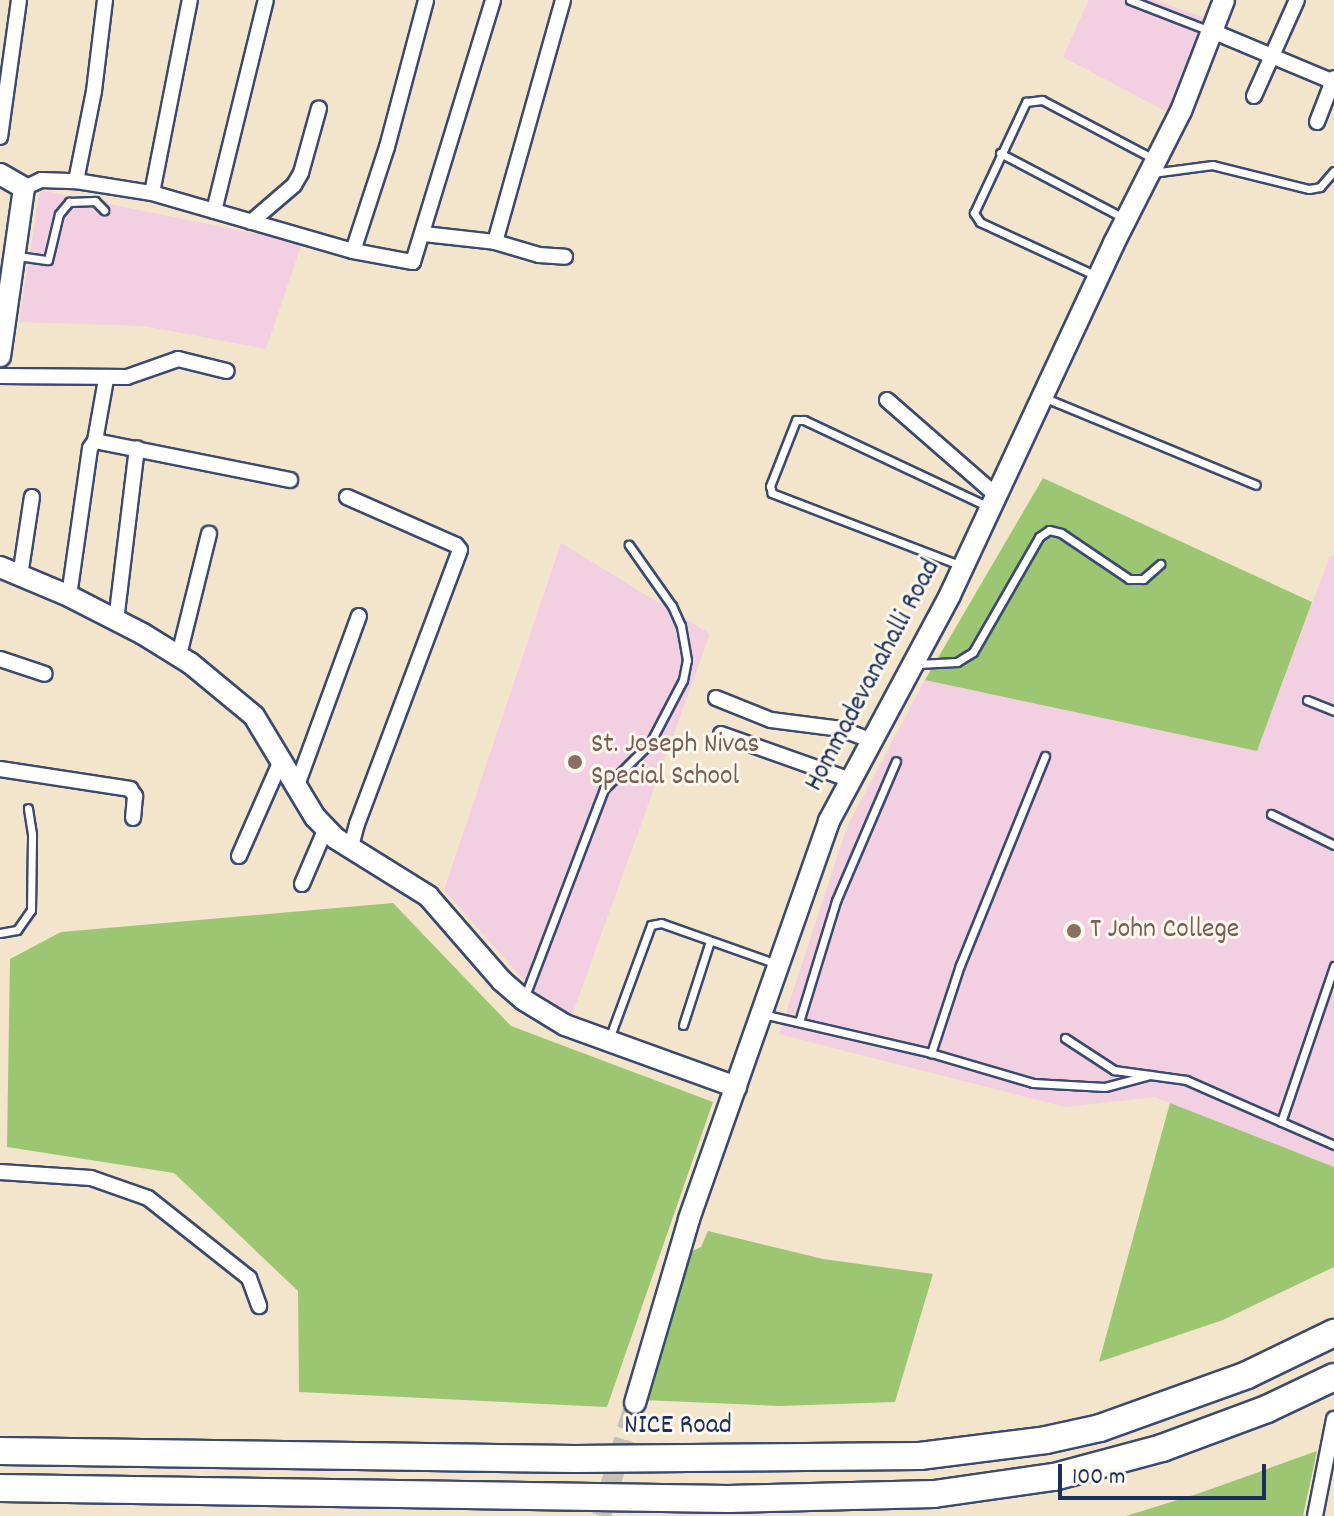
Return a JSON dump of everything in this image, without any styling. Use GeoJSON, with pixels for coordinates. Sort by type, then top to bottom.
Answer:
{"type":"FeatureCollection","features":[{"type":"Feature","properties":{"kind":"highway","name":"NICE Road"},"geometry":{"type":"LineString","coordinates":[[0,1451],[598,1459],[920,1456],[1046,1440],[1100,1428],[1247,1375],[1334,1333]]}},
{"type":"Feature","properties":{"kind":"highway"},"geometry":{"type":"LineString","coordinates":[[0,1488],[728,1499],[934,1494],[1054,1477],[1162,1448],[1267,1409],[1334,1377]]}},
{"type":"Feature","properties":{"kind":"street"},"geometry":{"type":"LineString","coordinates":[[0,137],[19,0]]}},
{"type":"Feature","properties":{"kind":"street"},"geometry":{"type":"LineString","coordinates":[[76,181],[94,91],[105,0]]}},
{"type":"Feature","properties":{"kind":"street"},"geometry":{"type":"LineString","coordinates":[[152,193],[190,0]]}},
{"type":"Feature","properties":{"kind":"street"},"geometry":{"type":"LineString","coordinates":[[214,211],[266,0]]}},
{"type":"Feature","properties":{"kind":"street"},"geometry":{"type":"LineString","coordinates":[[353,251],[387,147],[426,0]]}},
{"type":"Feature","properties":{"kind":"street"},"geometry":{"type":"LineString","coordinates":[[24,188],[41,180],[76,181],[152,193],[353,251],[413,262],[493,0]]}},
{"type":"Feature","properties":{"kind":"street"},"geometry":{"type":"LineString","coordinates":[[495,242],[563,0]]}},
{"type":"Feature","properties":{"kind":"street","name":"Hommadevanahalli Road"},"geometry":{"type":"LineString","coordinates":[[635,1403],[689,1219],[829,821],[964,567],[1181,111],[1224,0]]}},
{"type":"Feature","properties":{"kind":"street"},"geometry":{"type":"LineString","coordinates":[[1254,96],[1297,0]]}},
{"type":"Feature","properties":{"kind":"street"},"geometry":{"type":"LineString","coordinates":[[1212,31],[1333,80],[1317,122]]}},
{"type":"Feature","properties":{"kind":"street"},"geometry":{"type":"LineString","coordinates":[[251,222],[294,185],[319,108]]}},
{"type":"Feature","properties":{"kind":"street"},"geometry":{"type":"LineString","coordinates":[[0,174],[24,188]]}},
{"type":"Feature","properties":{"kind":"street"},"geometry":{"type":"LineString","coordinates":[[1,348],[10,258],[24,188]]}},
{"type":"Feature","properties":{"kind":"street"},"geometry":{"type":"LineString","coordinates":[[424,234],[495,242],[539,255],[565,257]]}},
{"type":"Feature","properties":{"kind":"street"},"geometry":{"type":"LineString","coordinates":[[0,376],[127,377],[178,359],[227,371]]}},
{"type":"Feature","properties":{"kind":"street"},"geometry":{"type":"LineString","coordinates":[[69,596],[90,448],[95,441],[106,379]]}},
{"type":"Feature","properties":{"kind":"street"},"geometry":{"type":"LineString","coordinates":[[887,400],[994,502]]}},
{"type":"Feature","properties":{"kind":"street"},"geometry":{"type":"LineString","coordinates":[[95,441],[290,480]]}},
{"type":"Feature","properties":{"kind":"street"},"geometry":{"type":"LineString","coordinates":[[116,621],[137,448]]}},
{"type":"Feature","properties":{"kind":"street"},"geometry":{"type":"LineString","coordinates":[[20,576],[32,497]]}},
{"type":"Feature","properties":{"kind":"street"},"geometry":{"type":"LineString","coordinates":[[347,497],[456,545],[460,550],[361,812],[350,850]]}},
{"type":"Feature","properties":{"kind":"street"},"geometry":{"type":"LineString","coordinates":[[179,655],[209,534]]}},
{"type":"Feature","properties":{"kind":"street"},"geometry":{"type":"LineString","coordinates":[[0,567],[69,596],[179,655],[254,716],[296,788],[326,828],[350,850],[428,896],[502,981],[524,1000],[565,1025],[736,1087]]}},
{"type":"Feature","properties":{"kind":"street"},"geometry":{"type":"LineString","coordinates":[[296,788],[359,616]]}},
{"type":"Feature","properties":{"kind":"street"},"geometry":{"type":"LineString","coordinates":[[0,659],[45,674]]}},
{"type":"Feature","properties":{"kind":"street"},"geometry":{"type":"LineString","coordinates":[[716,698],[771,720],[841,729],[872,741]]}},
{"type":"Feature","properties":{"kind":"street"},"geometry":{"type":"LineString","coordinates":[[721,734],[851,780]]}},
{"type":"Feature","properties":{"kind":"street"},"geometry":{"type":"LineString","coordinates":[[239,856],[280,763]]}},
{"type":"Feature","properties":{"kind":"street"},"geometry":{"type":"LineString","coordinates":[[0,769],[130,789],[135,796],[133,818]]}},
{"type":"Feature","properties":{"kind":"street"},"geometry":{"type":"LineString","coordinates":[[302,884],[326,828]]}},
{"type":"Feature","properties":{"kind":"street"},"geometry":{"type":"LineString","coordinates":[[0,1172],[91,1178],[148,1198],[249,1278],[259,1306]]}},
{"type":"Feature","properties":{"kind":"street"},"geometry":{"type":"LineString","coordinates":[[1315,1516],[1334,1419]]}},
{"type":"Feature","properties":{"kind":"lane"},"geometry":{"type":"LineString","coordinates":[[1130,0],[1212,31]]}},
{"type":"Feature","properties":{"kind":"lane"},"geometry":{"type":"LineString","coordinates":[[1088,272],[976,218],[974,206],[1026,102],[1036,98],[1153,167],[1212,165],[1309,189],[1320,187],[1334,171]]}},
{"type":"Feature","properties":{"kind":"lane"},"geometry":{"type":"LineString","coordinates":[[1000,153],[1118,215]]}},
{"type":"Feature","properties":{"kind":"lane"},"geometry":{"type":"LineString","coordinates":[[10,258],[48,260],[59,214],[69,202],[95,201],[104,210]]}},
{"type":"Feature","properties":{"kind":"lane"},"geometry":{"type":"LineString","coordinates":[[1043,396],[1256,485]]}},
{"type":"Feature","properties":{"kind":"lane"},"geometry":{"type":"LineString","coordinates":[[964,567],[772,493],[770,486],[796,420],[994,502]]}},
{"type":"Feature","properties":{"kind":"lane"},"geometry":{"type":"LineString","coordinates":[[914,664],[957,662],[973,652],[1039,537],[1049,530],[1061,533],[1129,579],[1143,579],[1160,564]]}},
{"type":"Feature","properties":{"kind":"lane"},"geometry":{"type":"LineString","coordinates":[[524,1000],[604,789],[650,743],[683,680],[687,660],[681,626],[672,606],[629,545]]}},
{"type":"Feature","properties":{"kind":"lane"},"geometry":{"type":"LineString","coordinates":[[1307,700],[1334,711]]}},
{"type":"Feature","properties":{"kind":"lane"},"geometry":{"type":"LineString","coordinates":[[931,1053],[960,965],[1045,756]]}},
{"type":"Feature","properties":{"kind":"lane"},"geometry":{"type":"LineString","coordinates":[[799,1022],[836,901],[896,761]]}},
{"type":"Feature","properties":{"kind":"lane"},"geometry":{"type":"LineString","coordinates":[[0,933],[17,930],[31,910],[32,834],[28,808]]}},
{"type":"Feature","properties":{"kind":"lane"},"geometry":{"type":"LineString","coordinates":[[1271,814],[1334,845]]}},
{"type":"Feature","properties":{"kind":"lane"},"geometry":{"type":"LineString","coordinates":[[608,1041],[647,928],[661,923],[779,965]]}},
{"type":"Feature","properties":{"kind":"lane"},"geometry":{"type":"LineString","coordinates":[[683,1025],[710,941]]}},
{"type":"Feature","properties":{"kind":"lane"},"geometry":{"type":"LineString","coordinates":[[1281,1122],[1334,966]]}},
{"type":"Feature","properties":{"kind":"lane"},"geometry":{"type":"LineString","coordinates":[[761,1014],[931,1053],[1033,1083],[1105,1087],[1150,1075]]}},
{"type":"Feature","properties":{"kind":"lane"},"geometry":{"type":"LineString","coordinates":[[1065,1038],[1114,1070],[1186,1080],[1334,1145]]}},
{"type":"Feature","properties":{"kind":"shaded area"},"geometry":{"type":"Polygon","coordinates":[[[1089,0],[1156,0],[1205,18],[1167,112],[1063,57],[1089,0]]]}},
{"type":"Feature","properties":{"kind":"shaded area"},"geometry":{"type":"Polygon","coordinates":[[[40,190],[302,243],[266,349],[144,326],[19,322],[40,190]]]}},
{"type":"Feature","properties":{"kind":"shaded area","name":"St. Joseph Nivas Special School"},"geometry":{"type":"Polygon","coordinates":[[[561,543],[710,634],[572,1015],[532,989],[444,890],[561,543]]]}},
{"type":"Feature","properties":{"kind":"shaded area","name":"T John College"},"geometry":{"type":"Polygon","coordinates":[[[1330,555],[1334,557],[1334,1167],[1155,1097],[1065,1107],[779,1034],[847,827],[925,680],[1257,751],[1330,555]]]}},
{"type":"Feature","properties":{"kind":"green space"},"geometry":{"type":"Polygon","coordinates":[[[1043,478],[1312,602],[1257,751],[925,680],[1043,478]]]}},
{"type":"Feature","properties":{"kind":"green space"},"geometry":{"type":"Polygon","coordinates":[[[393,903],[511,1026],[713,1102],[607,1407],[299,1392],[298,1291],[174,1173],[7,1147],[10,959],[61,932],[393,903]]]}},
{"type":"Feature","properties":{"kind":"green space"},"geometry":{"type":"Polygon","coordinates":[[[1170,1103],[1334,1167],[1334,1267],[1223,1320],[1099,1362],[1170,1103]]]}},
{"type":"Feature","properties":{"kind":"green space"},"geometry":{"type":"Polygon","coordinates":[[[708,1231],[823,1259],[933,1274],[895,1402],[781,1406],[642,1400],[683,1255],[701,1247],[708,1231]]]}},
{"type":"Feature","properties":{"kind":"green space"},"geometry":{"type":"Polygon","coordinates":[[[1317,1451],[1303,1516],[1126,1516],[1200,1493],[1317,1451]]]}},
{"type":"Feature","properties":{"kind":"tunnel"},"geometry":{"type":"LineString","coordinates":[[601,1516],[635,1403]]}},
{"type":"Feature","properties":{"kind":"place","name":"St. Joseph Nivas Special School"},"geometry":{"type":"Point","coordinates":[575,762]}},
{"type":"Feature","properties":{"kind":"place","name":"T John College"},"geometry":{"type":"Point","coordinates":[1074,931]}}]}
